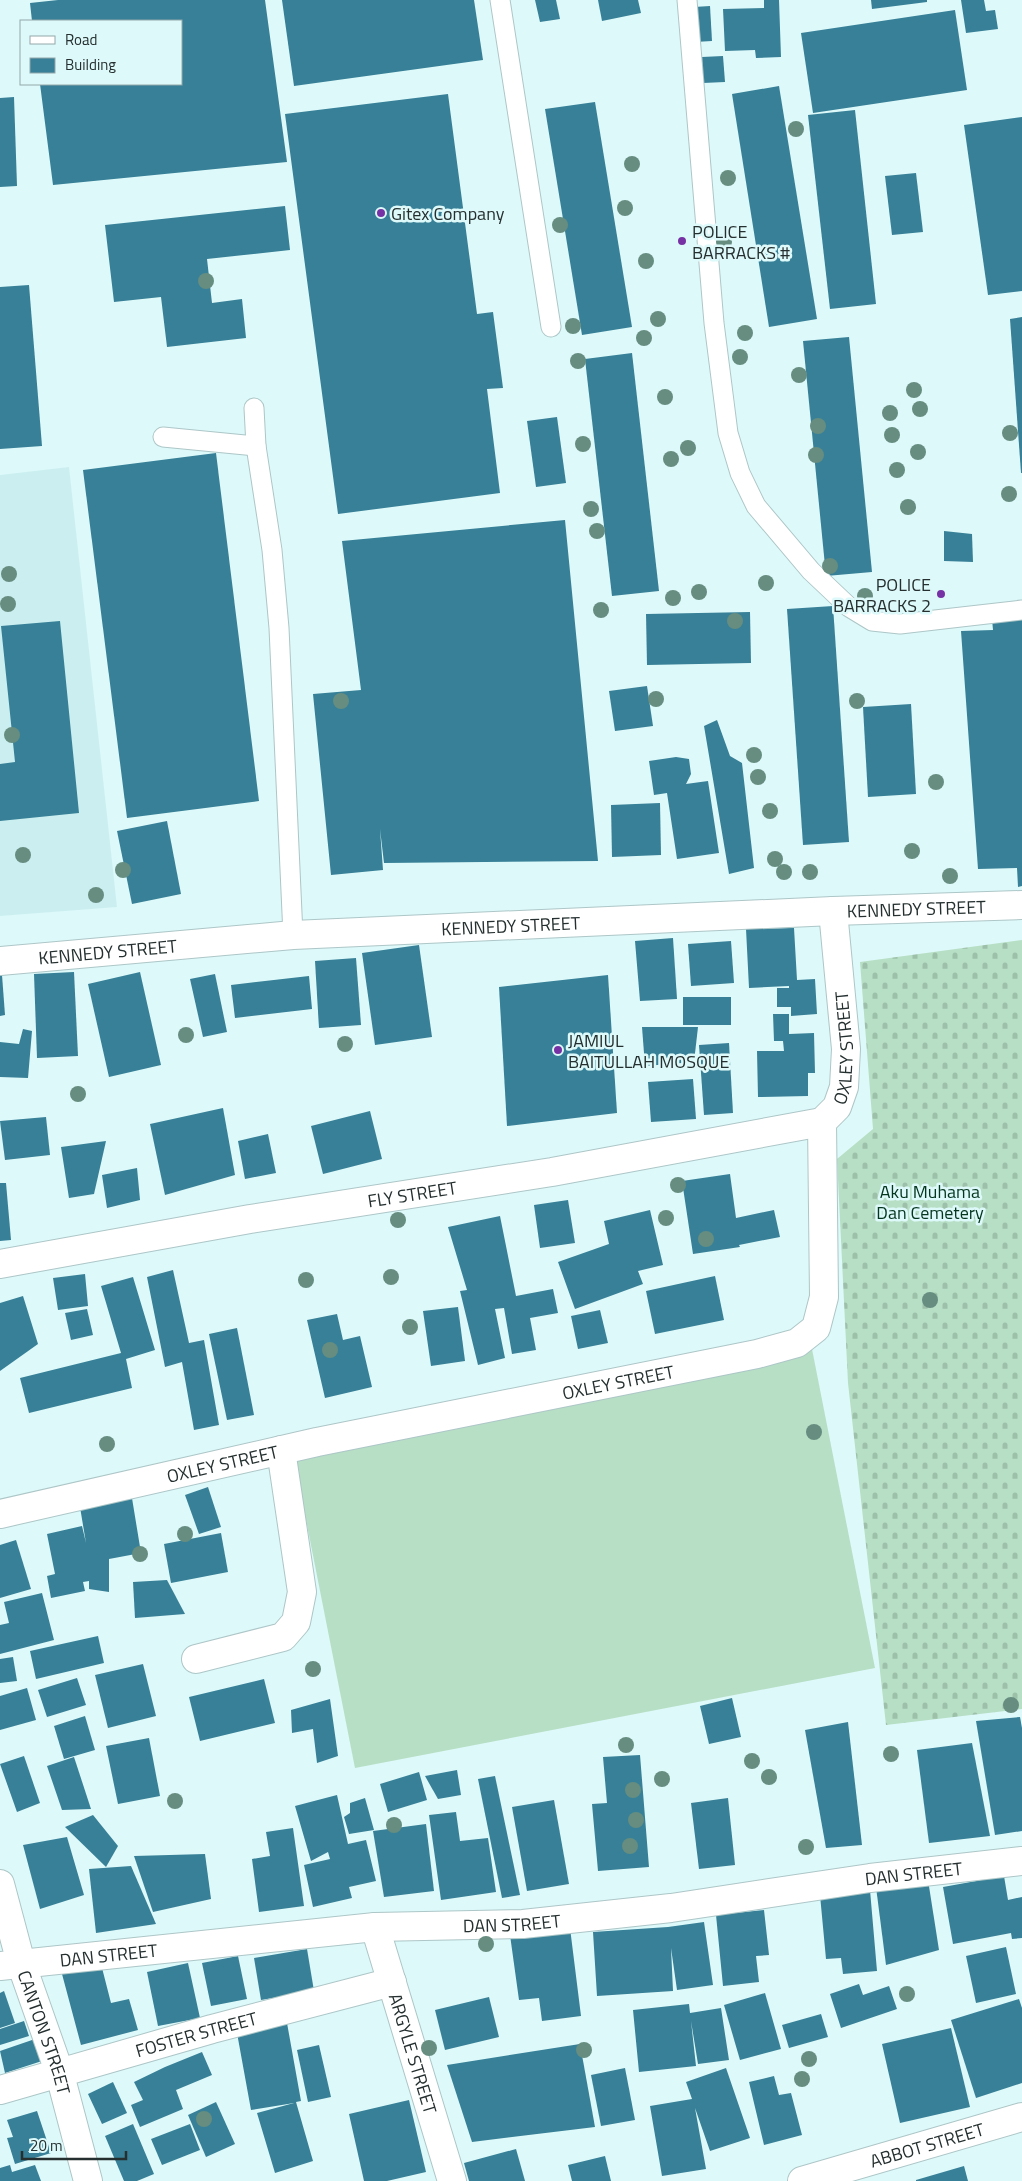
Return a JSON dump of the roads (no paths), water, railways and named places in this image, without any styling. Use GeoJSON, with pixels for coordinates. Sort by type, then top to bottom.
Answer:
{"type":"FeatureCollection","features":[{"type":"Feature","properties":{"kind":"street","name":"KENNEDY STREET"},"geometry":{"type":"LineString","coordinates":[[0,961],[293,935],[833,911],[1022,905]]}},
{"type":"Feature","properties":{"kind":"street","name":"OXLEY STREET"},"geometry":{"type":"LineString","coordinates":[[0,1514],[281,1450],[556,1393],[757,1354],[797,1343],[816,1328],[824,1297],[822,1122],[837,1107],[844,1087],[846,1049],[833,911]]}},
{"type":"Feature","properties":{"kind":"street","name":"FLY STREET"},"geometry":{"type":"LineString","coordinates":[[0,1264],[250,1219],[552,1172],[822,1122]]}},
{"type":"Feature","properties":{"kind":"street"},"geometry":{"type":"LineString","coordinates":[[196,1659],[283,1637],[296,1622],[302,1592],[281,1450]]}},
{"type":"Feature","properties":{"kind":"street","name":"DAN STREET"},"geometry":{"type":"LineString","coordinates":[[10,1964],[375,1927],[533,1923],[671,1908],[870,1878],[1022,1861]]}},
{"type":"Feature","properties":{"kind":"street","name":"CANTON STREET"},"geometry":{"type":"LineString","coordinates":[[0,1884],[10,1964],[59,2071],[88,2181]]}},
{"type":"Feature","properties":{"kind":"street","name":"ARGYLE STREET"},"geometry":{"type":"LineString","coordinates":[[375,1927],[452,2181]]}},
{"type":"Feature","properties":{"kind":"street","name":"FOSTER STREET"},"geometry":{"type":"LineString","coordinates":[[0,2090],[59,2071],[392,1982]]}},
{"type":"Feature","properties":{"kind":"street","name":"ABBOT STREET"},"geometry":{"type":"LineString","coordinates":[[802,2181],[1022,2117]]}},
{"type":"Feature","properties":{"kind":"lane"},"geometry":{"type":"LineString","coordinates":[[500,0],[551,327]]}},
{"type":"Feature","properties":{"kind":"lane"},"geometry":{"type":"LineString","coordinates":[[687,0],[714,322],[728,433],[740,473],[756,506],[811,571],[849,607],[872,621],[900,624],[1022,610]]}},
{"type":"Feature","properties":{"kind":"lane"},"geometry":{"type":"LineString","coordinates":[[254,408],[256,446],[272,550],[280,628],[293,935]]}},
{"type":"Feature","properties":{"kind":"lane"},"geometry":{"type":"LineString","coordinates":[[163,438],[256,446]]}},
{"type":"Feature","properties":{"kind":"place","name":"Gitex Company"},"geometry":{"type":"Point","coordinates":[381,213]}},
{"type":"Feature","properties":{"kind":"place","name":"POLICE BARRACKS #"},"geometry":{"type":"Point","coordinates":[682,241]}},
{"type":"Feature","properties":{"kind":"place","name":"POLICE BARRACKS 2"},"geometry":{"type":"Point","coordinates":[941,594]}},
{"type":"Feature","properties":{"kind":"place","name":"JAMIUL BAITULLAH MOSQUE"},"geometry":{"type":"Point","coordinates":[558,1050]}},
{"type":"Feature","properties":{"kind":"park label","name":"Aku Muhama Dan Cemetery"},"geometry":{"type":"Point","coordinates":[930,1201]}}]}
